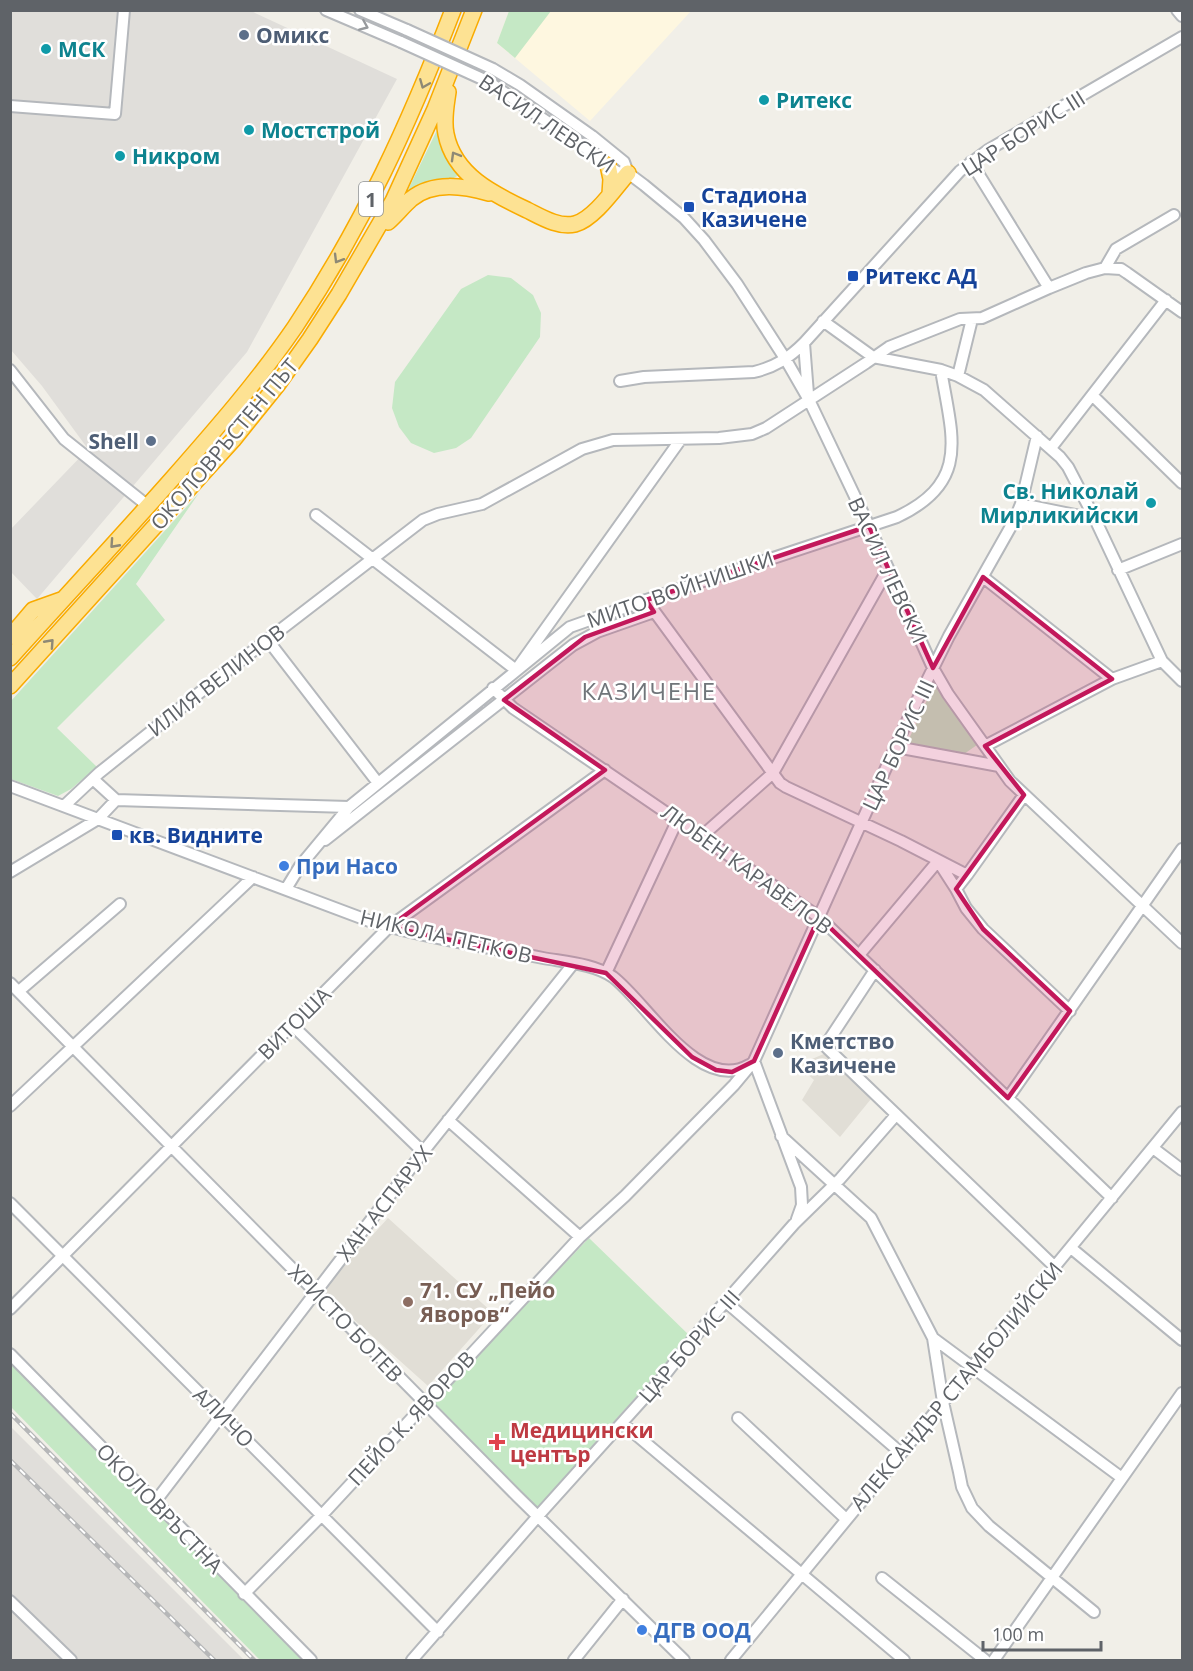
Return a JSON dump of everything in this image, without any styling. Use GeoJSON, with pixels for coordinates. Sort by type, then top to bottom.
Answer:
{"type":"FeatureCollection","features":[{"type":"Feature","properties":{"kind":"highway","name":"ОКОЛОВРЪСТЕН ПЪТ"},"geometry":{"type":"LineString","coordinates":[[10,658],[148,506],[251,387],[294,327],[363,215],[389,164],[453,10]]}},
{"type":"Feature","properties":{"kind":"highway","name":"ОКОЛОВРЪСТЕН ПЪТ"},"geometry":{"type":"LineString","coordinates":[[10,686],[254,414],[310,339],[373,237],[416,152],[474,10]]}},
{"type":"Feature","properties":{"kind":"highway"},"geometry":{"type":"LineString","coordinates":[[449,74],[445,118],[450,148],[457,162],[467,173],[497,196]]}},
{"type":"Feature","properties":{"kind":"highway"},"geometry":{"type":"LineString","coordinates":[[608,165],[611,179],[610,194]]}},
{"type":"Feature","properties":{"kind":"highway"},"geometry":{"type":"LineString","coordinates":[[373,237],[413,197],[430,189],[445,186],[460,187],[497,196],[539,216],[567,225],[576,224],[585,220],[628,173]]}},
{"type":"Feature","properties":{"kind":"highway"},"geometry":{"type":"LineString","coordinates":[[10,637],[33,610],[64,599]]}},
{"type":"Feature","properties":{"kind":"street"},"geometry":{"type":"LineString","coordinates":[[10,106],[115,114],[124,10]]}},
{"type":"Feature","properties":{"kind":"street","name":"ВАСИЛ ЛЕВСКИ"},"geometry":{"type":"LineString","coordinates":[[326,10],[487,81],[535,112],[617,172],[628,173]]}},
{"type":"Feature","properties":{"kind":"street","name":"ВАСИЛ ЛЕВСКИ"},"geometry":{"type":"LineString","coordinates":[[360,10],[493,69],[520,86],[592,136],[624,162],[628,173],[699,233],[737,284],[809,400],[933,668],[985,746],[1024,795],[1182,943]]}},
{"type":"Feature","properties":{"kind":"street"},"geometry":{"type":"LineString","coordinates":[[1177,10],[1182,16]]}},
{"type":"Feature","properties":{"kind":"street","name":"ЦАР БОРИС III"},"geometry":{"type":"LineString","coordinates":[[786,360],[804,343],[948,182],[971,162],[1007,138],[1182,37]]}},
{"type":"Feature","properties":{"kind":"street"},"geometry":{"type":"LineString","coordinates":[[971,162],[1049,288]]}},
{"type":"Feature","properties":{"kind":"street"},"geometry":{"type":"LineString","coordinates":[[1105,268],[1116,249],[1174,215]]}},
{"type":"Feature","properties":{"kind":"street"},"geometry":{"type":"LineString","coordinates":[[958,376],[972,320],[982,318],[1086,273],[1105,268],[1120,269],[1182,312]]}},
{"type":"Feature","properties":{"kind":"street"},"geometry":{"type":"LineString","coordinates":[[1052,448],[1166,300]]}},
{"type":"Feature","properties":{"kind":"street","name":"ИЛИЯ ВЕЛИНОВ"},"geometry":{"type":"LineString","coordinates":[[64,806],[93,779],[267,639],[423,520],[438,514],[482,504],[597,443],[613,440],[719,438],[752,434],[766,428],[889,347],[960,319],[972,320]]}},
{"type":"Feature","properties":{"kind":"street"},"geometry":{"type":"LineString","coordinates":[[823,321],[873,357],[941,370],[984,390],[1052,448],[1068,467],[1095,519],[1162,661],[1182,681]]}},
{"type":"Feature","properties":{"kind":"street"},"geometry":{"type":"LineString","coordinates":[[804,343],[809,400]]}},
{"type":"Feature","properties":{"kind":"street"},"geometry":{"type":"LineString","coordinates":[[620,381],[644,377],[754,372],[769,369],[786,360]]}},
{"type":"Feature","properties":{"kind":"street"},"geometry":{"type":"LineString","coordinates":[[10,370],[64,439],[148,506]]}},
{"type":"Feature","properties":{"kind":"street","name":"МИТО ВОЙНИШКИ"},"geometry":{"type":"LineString","coordinates":[[286,889],[300,866],[349,807],[570,627],[869,526],[915,508],[928,499],[946,474],[951,460],[952,445],[941,370]]}},
{"type":"Feature","properties":{"kind":"street"},"geometry":{"type":"LineString","coordinates":[[1093,396],[1182,483]]}},
{"type":"Feature","properties":{"kind":"street","name":"ЦАР БОРИС III"},"geometry":{"type":"LineString","coordinates":[[754,1061],[933,668],[1022,504],[1037,436]]}},
{"type":"Feature","properties":{"kind":"street"},"geometry":{"type":"LineString","coordinates":[[316,515],[516,670],[681,439]]}},
{"type":"Feature","properties":{"kind":"street"},"geometry":{"type":"LineString","coordinates":[[1022,504],[1095,519]]}},
{"type":"Feature","properties":{"kind":"street"},"geometry":{"type":"LineString","coordinates":[[1118,570],[1182,544]]}},
{"type":"Feature","properties":{"kind":"street"},"geometry":{"type":"LineString","coordinates":[[702,836],[773,773],[888,569]]}},
{"type":"Feature","properties":{"kind":"street"},"geometry":{"type":"LineString","coordinates":[[983,577],[1112,679]]}},
{"type":"Feature","properties":{"kind":"street"},"geometry":{"type":"LineString","coordinates":[[646,600],[786,788],[862,822],[966,875]]}},
{"type":"Feature","properties":{"kind":"street","name":"МИТО ВОЙНИШКИ"},"geometry":{"type":"LineString","coordinates":[[313,850],[585,636],[654,612]]}},
{"type":"Feature","properties":{"kind":"street"},"geometry":{"type":"LineString","coordinates":[[267,639],[378,783]]}},
{"type":"Feature","properties":{"kind":"street"},"geometry":{"type":"LineString","coordinates":[[985,746],[1112,679],[1162,661]]}},
{"type":"Feature","properties":{"kind":"street","name":"ЛЮБЕН КАРАВЕЛОВ"},"geometry":{"type":"LineString","coordinates":[[493,688],[504,700],[819,917],[1112,1198]]}},
{"type":"Feature","properties":{"kind":"street"},"geometry":{"type":"LineString","coordinates":[[896,747],[999,766]]}},
{"type":"Feature","properties":{"kind":"street","name":"ВИТОША"},"geometry":{"type":"LineString","coordinates":[[10,1309],[389,927],[605,770]]}},
{"type":"Feature","properties":{"kind":"street"},"geometry":{"type":"LineString","coordinates":[[93,779],[116,800],[349,807]]}},
{"type":"Feature","properties":{"kind":"street","name":"НИКОЛА ПЕТКОВ"},"geometry":{"type":"LineString","coordinates":[[10,786],[389,927],[573,964],[606,973],[699,1063],[716,1070],[732,1072],[754,1061]]}},
{"type":"Feature","properties":{"kind":"street"},"geometry":{"type":"LineString","coordinates":[[956,889],[1024,795]]}},
{"type":"Feature","properties":{"kind":"street"},"geometry":{"type":"LineString","coordinates":[[10,872],[98,819],[116,800]]}},
{"type":"Feature","properties":{"kind":"street"},"geometry":{"type":"LineString","coordinates":[[606,973],[678,819]]}},
{"type":"Feature","properties":{"kind":"street"},"geometry":{"type":"LineString","coordinates":[[1008,1098],[1182,849]]}},
{"type":"Feature","properties":{"kind":"street"},"geometry":{"type":"LineString","coordinates":[[938,861],[966,908],[984,929],[1070,1011]]}},
{"type":"Feature","properties":{"kind":"street"},"geometry":{"type":"LineString","coordinates":[[859,955],[938,861]]}},
{"type":"Feature","properties":{"kind":"street"},"geometry":{"type":"LineString","coordinates":[[10,1106],[253,877]]}},
{"type":"Feature","properties":{"kind":"street"},"geometry":{"type":"LineString","coordinates":[[14,987],[120,904]]}},
{"type":"Feature","properties":{"kind":"street","name":"ХАН АСПАРУХ"},"geometry":{"type":"LineString","coordinates":[[155,1502],[423,1152],[573,964]]}},
{"type":"Feature","properties":{"kind":"street"},"geometry":{"type":"LineString","coordinates":[[875,970],[825,1046],[1055,1267]]}},
{"type":"Feature","properties":{"kind":"street","name":"ХРИСТО БОТЕВ"},"geometry":{"type":"LineString","coordinates":[[14,987],[425,1403],[684,1660]]}},
{"type":"Feature","properties":{"kind":"street"},"geometry":{"type":"LineString","coordinates":[[292,1025],[423,1152]]}},
{"type":"Feature","properties":{"kind":"street"},"geometry":{"type":"LineString","coordinates":[[754,1061],[799,1177],[803,1196],[800,1213],[794,1224]]}},
{"type":"Feature","properties":{"kind":"street","name":"ПЕЙО К. ЯВОРОВ"},"geometry":{"type":"LineString","coordinates":[[244,1594],[322,1515],[580,1237],[625,1196],[734,1085],[754,1061]]}},
{"type":"Feature","properties":{"kind":"street","name":"АЛЕКСАНДЪР СТАМБОЛИЙСКИ"},"geometry":{"type":"LineString","coordinates":[[731,1660],[1182,1112]]}},
{"type":"Feature","properties":{"kind":"street","name":"ЦАР БОРИС III"},"geometry":{"type":"LineString","coordinates":[[412,1660],[794,1224],[835,1184],[896,1115]]}},
{"type":"Feature","properties":{"kind":"street"},"geometry":{"type":"LineString","coordinates":[[448,1120],[580,1237]]}},
{"type":"Feature","properties":{"kind":"street"},"geometry":{"type":"LineString","coordinates":[[782,1136],[871,1218],[933,1338],[962,1487],[972,1508],[989,1526],[1094,1612]]}},
{"type":"Feature","properties":{"kind":"street"},"geometry":{"type":"LineString","coordinates":[[1153,1148],[1182,1170]]}},
{"type":"Feature","properties":{"kind":"street","name":"АЛИЧО"},"geometry":{"type":"LineString","coordinates":[[10,1203],[438,1632]]}},
{"type":"Feature","properties":{"kind":"street"},"geometry":{"type":"LineString","coordinates":[[1071,1248],[1182,1340]]}},
{"type":"Feature","properties":{"kind":"street"},"geometry":{"type":"LineString","coordinates":[[726,1302],[901,1453]]}},
{"type":"Feature","properties":{"kind":"street"},"geometry":{"type":"LineString","coordinates":[[933,1338],[1122,1478]]}},
{"type":"Feature","properties":{"kind":"street","name":"ОКОЛОВРЪСТНА"},"geometry":{"type":"LineString","coordinates":[[10,1354],[310,1660]]}},
{"type":"Feature","properties":{"kind":"street"},"geometry":{"type":"LineString","coordinates":[[994,1660],[1182,1393]]}},
{"type":"Feature","properties":{"kind":"street"},"geometry":{"type":"LineString","coordinates":[[738,1418],[846,1519]]}},
{"type":"Feature","properties":{"kind":"street"},"geometry":{"type":"LineString","coordinates":[[622,1423],[904,1660]]}},
{"type":"Feature","properties":{"kind":"street"},"geometry":{"type":"LineString","coordinates":[[882,1578],[986,1660]]}},
{"type":"Feature","properties":{"kind":"street"},"geometry":{"type":"LineString","coordinates":[[574,1660],[623,1599]]}},
{"type":"Feature","properties":{"kind":"street"},"geometry":{"type":"LineString","coordinates":[[10,1600],[71,1660]]}},
{"type":"Feature","properties":{"kind":"highlighted area"},"geometry":{"type":"Polygon","coordinates":[[[869,526],[933,668],[983,577],[1112,679],[985,746],[1024,795],[956,889],[983,929],[1070,1011],[1008,1098],[819,917],[754,1061],[732,1072],[716,1070],[692,1057],[606,973],[389,927],[605,770],[504,700],[585,637],[654,612],[646,600],[869,526]]]}},
{"type":"Feature","properties":{"kind":"shaded area"},"geometry":{"type":"Polygon","coordinates":[[[11,11],[251,11],[397,79],[247,352],[37,599],[11,572],[10,530],[88,449],[42,386],[11,350],[11,11]]]}},
{"type":"Feature","properties":{"kind":"shaded area"},"geometry":{"type":"Polygon","coordinates":[[[509,11],[691,11],[590,121],[497,43],[509,11]]]}},
{"type":"Feature","properties":{"kind":"shaded area"},"geometry":{"type":"Polygon","coordinates":[[[826,1053],[871,1099],[840,1137],[802,1100],[814,1080],[805,1072],[812,1059],[826,1053]]]}},
{"type":"Feature","properties":{"kind":"shaded area","name":"71. СУ „Пейо Яворов“"},"geometry":{"type":"Polygon","coordinates":[[[388,1218],[493,1313],[428,1386],[322,1291],[388,1218]]]}},
{"type":"Feature","properties":{"kind":"shaded area"},"geometry":{"type":"Polygon","coordinates":[[[11,1427],[244,1660],[11,1660],[11,1427]]]}},
{"type":"Feature","properties":{"kind":"green space"},"geometry":{"type":"Polygon","coordinates":[[[509,11],[551,11],[515,58],[497,43],[509,11]]]}},
{"type":"Feature","properties":{"kind":"green space"},"geometry":{"type":"Polygon","coordinates":[[[438,128],[459,174],[454,178],[432,181],[408,190],[438,128]]]}},
{"type":"Feature","properties":{"kind":"green space"},"geometry":{"type":"Polygon","coordinates":[[[488,275],[511,278],[533,295],[541,313],[540,337],[471,438],[456,448],[434,453],[411,443],[399,427],[392,408],[395,382],[461,289],[488,275]]]}},
{"type":"Feature","properties":{"kind":"green space"},"geometry":{"type":"Polygon","coordinates":[[[199,493],[136,584],[165,620],[57,728],[97,767],[71,789],[58,796],[11,779],[11,701],[199,493]]]}},
{"type":"Feature","properties":{"kind":"green space"},"geometry":{"type":"Polygon","coordinates":[[[936,681],[977,745],[964,754],[907,743],[936,681]]]}},
{"type":"Feature","properties":{"kind":"green space"},"geometry":{"type":"Polygon","coordinates":[[[589,1238],[690,1336],[537,1508],[431,1405],[589,1238]]]}},
{"type":"Feature","properties":{"kind":"green space"},"geometry":{"type":"Polygon","coordinates":[[[10,1363],[303,1660],[260,1660],[11,1407],[10,1363]]]}},
{"type":"Feature","properties":{"kind":"railway"},"geometry":{"type":"LineString","coordinates":[[10,1413],[254,1660]]}},
{"type":"Feature","properties":{"kind":"railway"},"geometry":{"type":"LineString","coordinates":[[10,1460],[214,1660]]}},
{"type":"Feature","properties":{"kind":"place","name":"Омикс"},"geometry":{"type":"Point","coordinates":[244,35]}},
{"type":"Feature","properties":{"kind":"place","name":"МСК"},"geometry":{"type":"Point","coordinates":[46,49]}},
{"type":"Feature","properties":{"kind":"place","name":"Ритекс"},"geometry":{"type":"Point","coordinates":[764,100]}},
{"type":"Feature","properties":{"kind":"place","name":"Мостстрой"},"geometry":{"type":"Point","coordinates":[249,130]}},
{"type":"Feature","properties":{"kind":"place","name":"Никром"},"geometry":{"type":"Point","coordinates":[120,156]}},
{"type":"Feature","properties":{"kind":"place","name":"Стадиона Казичене"},"geometry":{"type":"Point","coordinates":[689,207]}},
{"type":"Feature","properties":{"kind":"place","name":"Ритекс АД"},"geometry":{"type":"Point","coordinates":[853,276]}},
{"type":"Feature","properties":{"kind":"place","name":"Shell"},"geometry":{"type":"Point","coordinates":[151,441]}},
{"type":"Feature","properties":{"kind":"place","name":"Св. Николай Мирликийски"},"geometry":{"type":"Point","coordinates":[1151,503]}},
{"type":"Feature","properties":{"kind":"place","name":"кв. Видните"},"geometry":{"type":"Point","coordinates":[117,835]}},
{"type":"Feature","properties":{"kind":"place","name":"При Насо"},"geometry":{"type":"Point","coordinates":[284,866]}},
{"type":"Feature","properties":{"kind":"place","name":"Кметство Казичене"},"geometry":{"type":"Point","coordinates":[778,1053]}},
{"type":"Feature","properties":{"kind":"place","name":"71. СУ „Пейо Яворов“"},"geometry":{"type":"Point","coordinates":[408,1302]}},
{"type":"Feature","properties":{"kind":"place","name":"Медицински център"},"geometry":{"type":"Point","coordinates":[497,1442]}},
{"type":"Feature","properties":{"kind":"place","name":"ДГВ ООД"},"geometry":{"type":"Point","coordinates":[642,1630]}},
{"type":"Feature","properties":{"kind":"district","name":"КАЗИЧЕНЕ"},"geometry":{"type":"Point","coordinates":[649,690]}}]}
